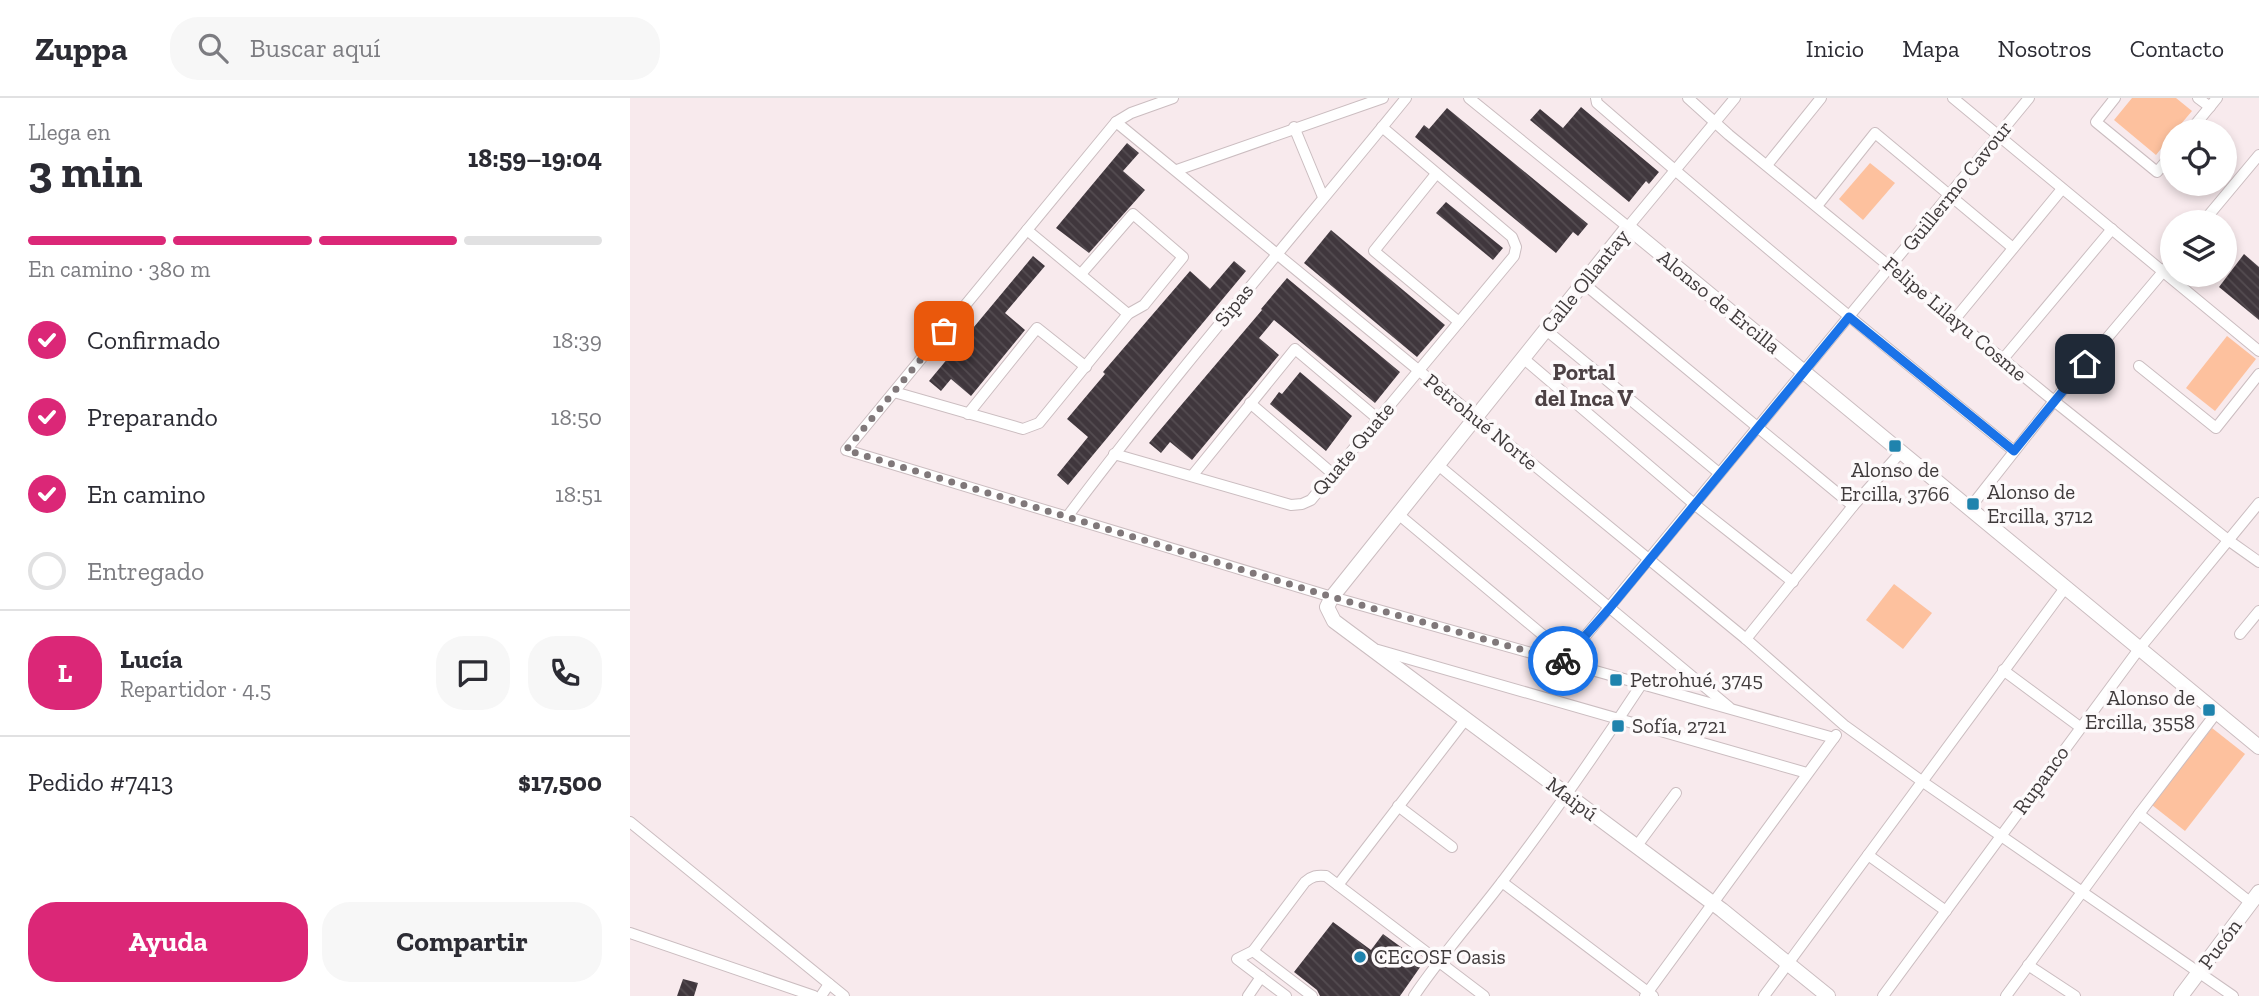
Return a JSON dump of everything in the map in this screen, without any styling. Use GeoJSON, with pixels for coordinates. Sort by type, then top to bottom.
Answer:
{"type":"FeatureCollection","features":[{"type":"Feature","properties":{"kind":"street"},"geometry":{"type":"LineString","coordinates":[[1173,98],[1130,113],[1116,122],[846,450],[1332,597],[1566,659],[1641,685],[1834,738]]}},
{"type":"Feature","properties":{"kind":"street"},"geometry":{"type":"LineString","coordinates":[[1177,170],[1382,98]]}},
{"type":"Feature","properties":{"kind":"street","name":"Sipas"},"geometry":{"type":"LineString","coordinates":[[1067,517],[1114,454],[1276,253],[1406,98]]}},
{"type":"Feature","properties":{"kind":"street","name":"Alonso de Ercilla"},"geometry":{"type":"LineString","coordinates":[[1469,98],[2259,747]]}},
{"type":"Feature","properties":{"kind":"street"},"geometry":{"type":"LineString","coordinates":[[1596,98],[1597,103],[1675,171],[2014,451]]}},
{"type":"Feature","properties":{"kind":"street","name":"Felipe Lilayu Cosme"},"geometry":{"type":"LineString","coordinates":[[1688,98],[2054,401],[2259,562]]}},
{"type":"Feature","properties":{"kind":"street","name":"Calle Ollantay"},"geometry":{"type":"LineString","coordinates":[[1332,597],[1628,227],[1735,98]]}},
{"type":"Feature","properties":{"kind":"street"},"geometry":{"type":"LineString","coordinates":[[1767,164],[1821,98]]}},
{"type":"Feature","properties":{"kind":"street"},"geometry":{"type":"LineString","coordinates":[[1953,98],[2160,270]]}},
{"type":"Feature","properties":{"kind":"street","name":"Guillermo Cavour"},"geometry":{"type":"LineString","coordinates":[[1566,659],[2029,98]]}},
{"type":"Feature","properties":{"kind":"street"},"geometry":{"type":"LineString","coordinates":[[2115,98],[2096,122],[2157,172],[2160,168]]}},
{"type":"Feature","properties":{"kind":"street"},"geometry":{"type":"LineString","coordinates":[[2198,98],[2213,103],[2200,119]]}},
{"type":"Feature","properties":{"kind":"street","name":"Petrohué Norte"},"geometry":{"type":"LineString","coordinates":[[1116,122],[1746,639],[1844,724],[1923,782],[2233,996]]}},
{"type":"Feature","properties":{"kind":"street"},"geometry":{"type":"LineString","coordinates":[[1294,127],[1322,197]]}},
{"type":"Feature","properties":{"kind":"street"},"geometry":{"type":"LineString","coordinates":[[1382,127],[1436,174],[1374,251],[1459,322]]}},
{"type":"Feature","properties":{"kind":"street"},"geometry":{"type":"LineString","coordinates":[[1817,206],[1875,133],[2013,248]]}},
{"type":"Feature","properties":{"kind":"street"},"geometry":{"type":"LineString","coordinates":[[2213,210],[2259,155]]}},
{"type":"Feature","properties":{"kind":"street","name":"Quate Quate"},"geometry":{"type":"LineString","coordinates":[[1114,454],[1290,505],[1311,500],[1514,256],[1516,247],[1512,237],[1436,174]]}},
{"type":"Feature","properties":{"kind":"street"},"geometry":{"type":"LineString","coordinates":[[1955,319],[2062,189]]}},
{"type":"Feature","properties":{"kind":"street"},"geometry":{"type":"LineString","coordinates":[[894,392],[1023,429],[1039,423],[1128,314],[1144,305],[1183,257],[1133,214],[1081,274]]}},
{"type":"Feature","properties":{"kind":"street"},"geometry":{"type":"LineString","coordinates":[[2003,359],[2112,229]]}},
{"type":"Feature","properties":{"kind":"street"},"geometry":{"type":"LineString","coordinates":[[1027,230],[1128,314]]}},
{"type":"Feature","properties":{"kind":"street"},"geometry":{"type":"LineString","coordinates":[[1969,509],[2054,401],[2160,274]]}},
{"type":"Feature","properties":{"kind":"street"},"geometry":{"type":"LineString","coordinates":[[1583,283],[1853,506]]}},
{"type":"Feature","properties":{"kind":"street"},"geometry":{"type":"LineString","coordinates":[[2180,287],[2259,351]]}},
{"type":"Feature","properties":{"kind":"street"},"geometry":{"type":"LineString","coordinates":[[968,415],[1037,328],[1086,367]]}},
{"type":"Feature","properties":{"kind":"street"},"geometry":{"type":"LineString","coordinates":[[1545,330],[1719,473]]}},
{"type":"Feature","properties":{"kind":"street"},"geometry":{"type":"LineString","coordinates":[[1192,477],[1295,349],[1378,419]]}},
{"type":"Feature","properties":{"kind":"street"},"geometry":{"type":"LineString","coordinates":[[1523,358],[1694,504],[1793,582]]}},
{"type":"Feature","properties":{"kind":"street"},"geometry":{"type":"LineString","coordinates":[[2139,366],[2216,428],[2259,374]]}},
{"type":"Feature","properties":{"kind":"street"},"geometry":{"type":"LineString","coordinates":[[1250,403],[1333,474]]}},
{"type":"Feature","properties":{"kind":"street"},"geometry":{"type":"LineString","coordinates":[[1746,639],[1853,506],[1901,452]]}},
{"type":"Feature","properties":{"kind":"street"},"geometry":{"type":"LineString","coordinates":[[1438,465],[1733,710]]}},
{"type":"Feature","properties":{"kind":"street","name":"Rupanco"},"geometry":{"type":"LineString","coordinates":[[1883,996],[2139,649],[2259,503]]}},
{"type":"Feature","properties":{"kind":"street"},"geometry":{"type":"LineString","coordinates":[[1398,514],[1566,659]]}},
{"type":"Feature","properties":{"kind":"street"},"geometry":{"type":"LineString","coordinates":[[1764,996],[2065,588]]}},
{"type":"Feature","properties":{"kind":"street","name":"Maipú"},"geometry":{"type":"LineString","coordinates":[[1332,597],[1327,607],[1334,621],[1713,904],[1828,996]]}},
{"type":"Feature","properties":{"kind":"street"},"geometry":{"type":"LineString","coordinates":[[2240,634],[2259,611]]}},
{"type":"Feature","properties":{"kind":"street"},"geometry":{"type":"LineString","coordinates":[[1372,648],[1807,773]]}},
{"type":"Feature","properties":{"kind":"street"},"geometry":{"type":"LineString","coordinates":[[2003,670],[2080,727]]}},
{"type":"Feature","properties":{"kind":"street"},"geometry":{"type":"LineString","coordinates":[[1414,996],[1438,961],[1567,796],[1641,685]]}},
{"type":"Feature","properties":{"kind":"street"},"geometry":{"type":"LineString","coordinates":[[2006,996],[2217,712]]}},
{"type":"Feature","properties":{"kind":"street"},"geometry":{"type":"LineString","coordinates":[[1338,885],[1465,720]]}},
{"type":"Feature","properties":{"kind":"street"},"geometry":{"type":"LineString","coordinates":[[1502,882],[1648,995],[1844,724]]}},
{"type":"Feature","properties":{"kind":"street"},"geometry":{"type":"LineString","coordinates":[[1636,847],[1676,793]]}},
{"type":"Feature","properties":{"kind":"street"},"geometry":{"type":"LineString","coordinates":[[1398,806],[1452,848]]}},
{"type":"Feature","properties":{"kind":"street"},"geometry":{"type":"LineString","coordinates":[[2139,814],[2255,897]]}},
{"type":"Feature","properties":{"kind":"street"},"geometry":{"type":"LineString","coordinates":[[630,822],[844,996]]}},
{"type":"Feature","properties":{"kind":"street"},"geometry":{"type":"LineString","coordinates":[[1868,855],[1946,911]]}},
{"type":"Feature","properties":{"kind":"street"},"geometry":{"type":"LineString","coordinates":[[1286,996],[1237,959],[1253,951],[1311,877],[1326,876],[1484,996]]}},
{"type":"Feature","properties":{"kind":"street","name":"Pucón"},"geometry":{"type":"LineString","coordinates":[[2181,996],[2255,897]]}},
{"type":"Feature","properties":{"kind":"street"},"geometry":{"type":"LineString","coordinates":[[630,933],[814,996]]}},
{"type":"Feature","properties":{"kind":"street"},"geometry":{"type":"LineString","coordinates":[[1253,951],[1311,996]]}},
{"type":"Feature","properties":{"kind":"street"},"geometry":{"type":"LineString","coordinates":[[2028,965],[2075,996]]}},
{"type":"Feature","properties":{"kind":"street"},"geometry":{"type":"LineString","coordinates":[[1248,996],[1261,977]]}},
{"type":"Feature","properties":{"kind":"street"},"geometry":{"type":"LineString","coordinates":[[821,996],[829,984]]}},
{"type":"Feature","properties":{"kind":"shaded area"},"geometry":{"type":"Polygon","coordinates":[[[2132,98],[2176,98],[2192,111],[2185,119],[2160,119],[2160,150],[2156,155],[2114,120],[2132,98]]]}},
{"type":"Feature","properties":{"kind":"shaded area"},"geometry":{"type":"Polygon","coordinates":[[[1870,163],[1895,183],[1863,220],[1839,199],[1870,163]]]}},
{"type":"Feature","properties":{"kind":"shaded area"},"geometry":{"type":"Polygon","coordinates":[[[2227,336],[2256,359],[2215,411],[2186,388],[2227,336]]]}},
{"type":"Feature","properties":{"kind":"shaded area"},"geometry":{"type":"Polygon","coordinates":[[[1894,584],[1932,613],[1903,649],[1866,620],[1894,584]]]}},
{"type":"Feature","properties":{"kind":"shaded area"},"geometry":{"type":"Polygon","coordinates":[[[2212,728],[2245,754],[2185,831],[2152,805],[2212,728]]]}},
{"type":"Feature","properties":{"kind":"building"},"geometry":{"type":"Polygon","coordinates":[[[1581,107],[1659,172],[1649,184],[1646,181],[1629,202],[1530,120],[1540,109],[1563,128],[1581,107]]]}},
{"type":"Feature","properties":{"kind":"building"},"geometry":{"type":"Polygon","coordinates":[[[1447,108],[1588,224],[1578,236],[1573,232],[1556,253],[1415,137],[1424,125],[1429,129],[1447,108]]]}},
{"type":"Feature","properties":{"kind":"building"},"geometry":{"type":"Polygon","coordinates":[[[1127,143],[1139,153],[1123,171],[1145,190],[1089,253],[1056,228],[1127,143]]]}},
{"type":"Feature","properties":{"kind":"building"},"geometry":{"type":"Polygon","coordinates":[[[1446,202],[1503,248],[1493,260],[1436,213],[1446,202]]]}},
{"type":"Feature","properties":{"kind":"building"},"geometry":{"type":"Polygon","coordinates":[[[1331,230],[1445,325],[1417,357],[1304,263],[1331,230]]]}},
{"type":"Feature","properties":{"kind":"building"},"geometry":{"type":"Polygon","coordinates":[[[2244,254],[2259,267],[2259,320],[2219,287],[2237,287],[2237,263],[2244,254]]]}},
{"type":"Feature","properties":{"kind":"building"},"geometry":{"type":"Polygon","coordinates":[[[1033,256],[1045,266],[1005,313],[1025,330],[971,396],[951,379],[941,391],[929,381],[1033,256]]]}},
{"type":"Feature","properties":{"kind":"building"},"geometry":{"type":"Polygon","coordinates":[[[1234,261],[1246,271],[1068,485],[1057,475],[1088,437],[1067,419],[1105,374],[1103,372],[1190,271],[1210,289],[1234,261]]]}},
{"type":"Feature","properties":{"kind":"building"},"geometry":{"type":"Polygon","coordinates":[[[1287,278],[1400,372],[1375,403],[1274,320],[1259,338],[1279,355],[1192,460],[1170,442],[1161,453],[1149,443],[1287,278]]]}},
{"type":"Feature","properties":{"kind":"building"},"geometry":{"type":"Polygon","coordinates":[[[1300,372],[1352,416],[1326,451],[1270,404],[1300,372]]]}},
{"type":"Feature","properties":{"kind":"building","name":"CECOSF Oasis"},"geometry":{"type":"Polygon","coordinates":[[[1333,922],[1371,950],[1383,934],[1423,963],[1400,996],[1320,996],[1317,990],[1294,972],[1333,922]]]}},
{"type":"Feature","properties":{"kind":"building"},"geometry":{"type":"Polygon","coordinates":[[[683,979],[698,983],[694,996],[677,996],[683,979]]]}},
{"type":"Feature","properties":{"kind":"way so far"},"geometry":{"type":"LineString","coordinates":[[944,331],[846,450],[1332,597],[1563,661]]}},
{"type":"Feature","properties":{"kind":"place","name":"Alonso de Ercilla, 3766"},"geometry":{"type":"Point","coordinates":[1895,446]}},
{"type":"Feature","properties":{"kind":"place","name":"Alonso de Ercilla, 3712"},"geometry":{"type":"Point","coordinates":[1973,504]}},
{"type":"Feature","properties":{"kind":"place","name":"Petrohué, 3745"},"geometry":{"type":"Point","coordinates":[1616,680]}},
{"type":"Feature","properties":{"kind":"place","name":"Alonso de Ercilla, 3558"},"geometry":{"type":"Point","coordinates":[2209,710]}},
{"type":"Feature","properties":{"kind":"place","name":"Sofía, 2721"},"geometry":{"type":"Point","coordinates":[1618,726]}},
{"type":"Feature","properties":{"kind":"place","name":"CECOSF Oasis"},"geometry":{"type":"Point","coordinates":[1360,957]}},
{"type":"Feature","properties":{"kind":"district","name":"Portal del Inca V"},"geometry":{"type":"Point","coordinates":[1584,385]}},
{"type":"Feature","properties":{"kind":"route"},"geometry":{"type":"LineString","coordinates":[[1563,661],[1609,609],[1849,317],[2014,451],[2085,364]]}}]}
